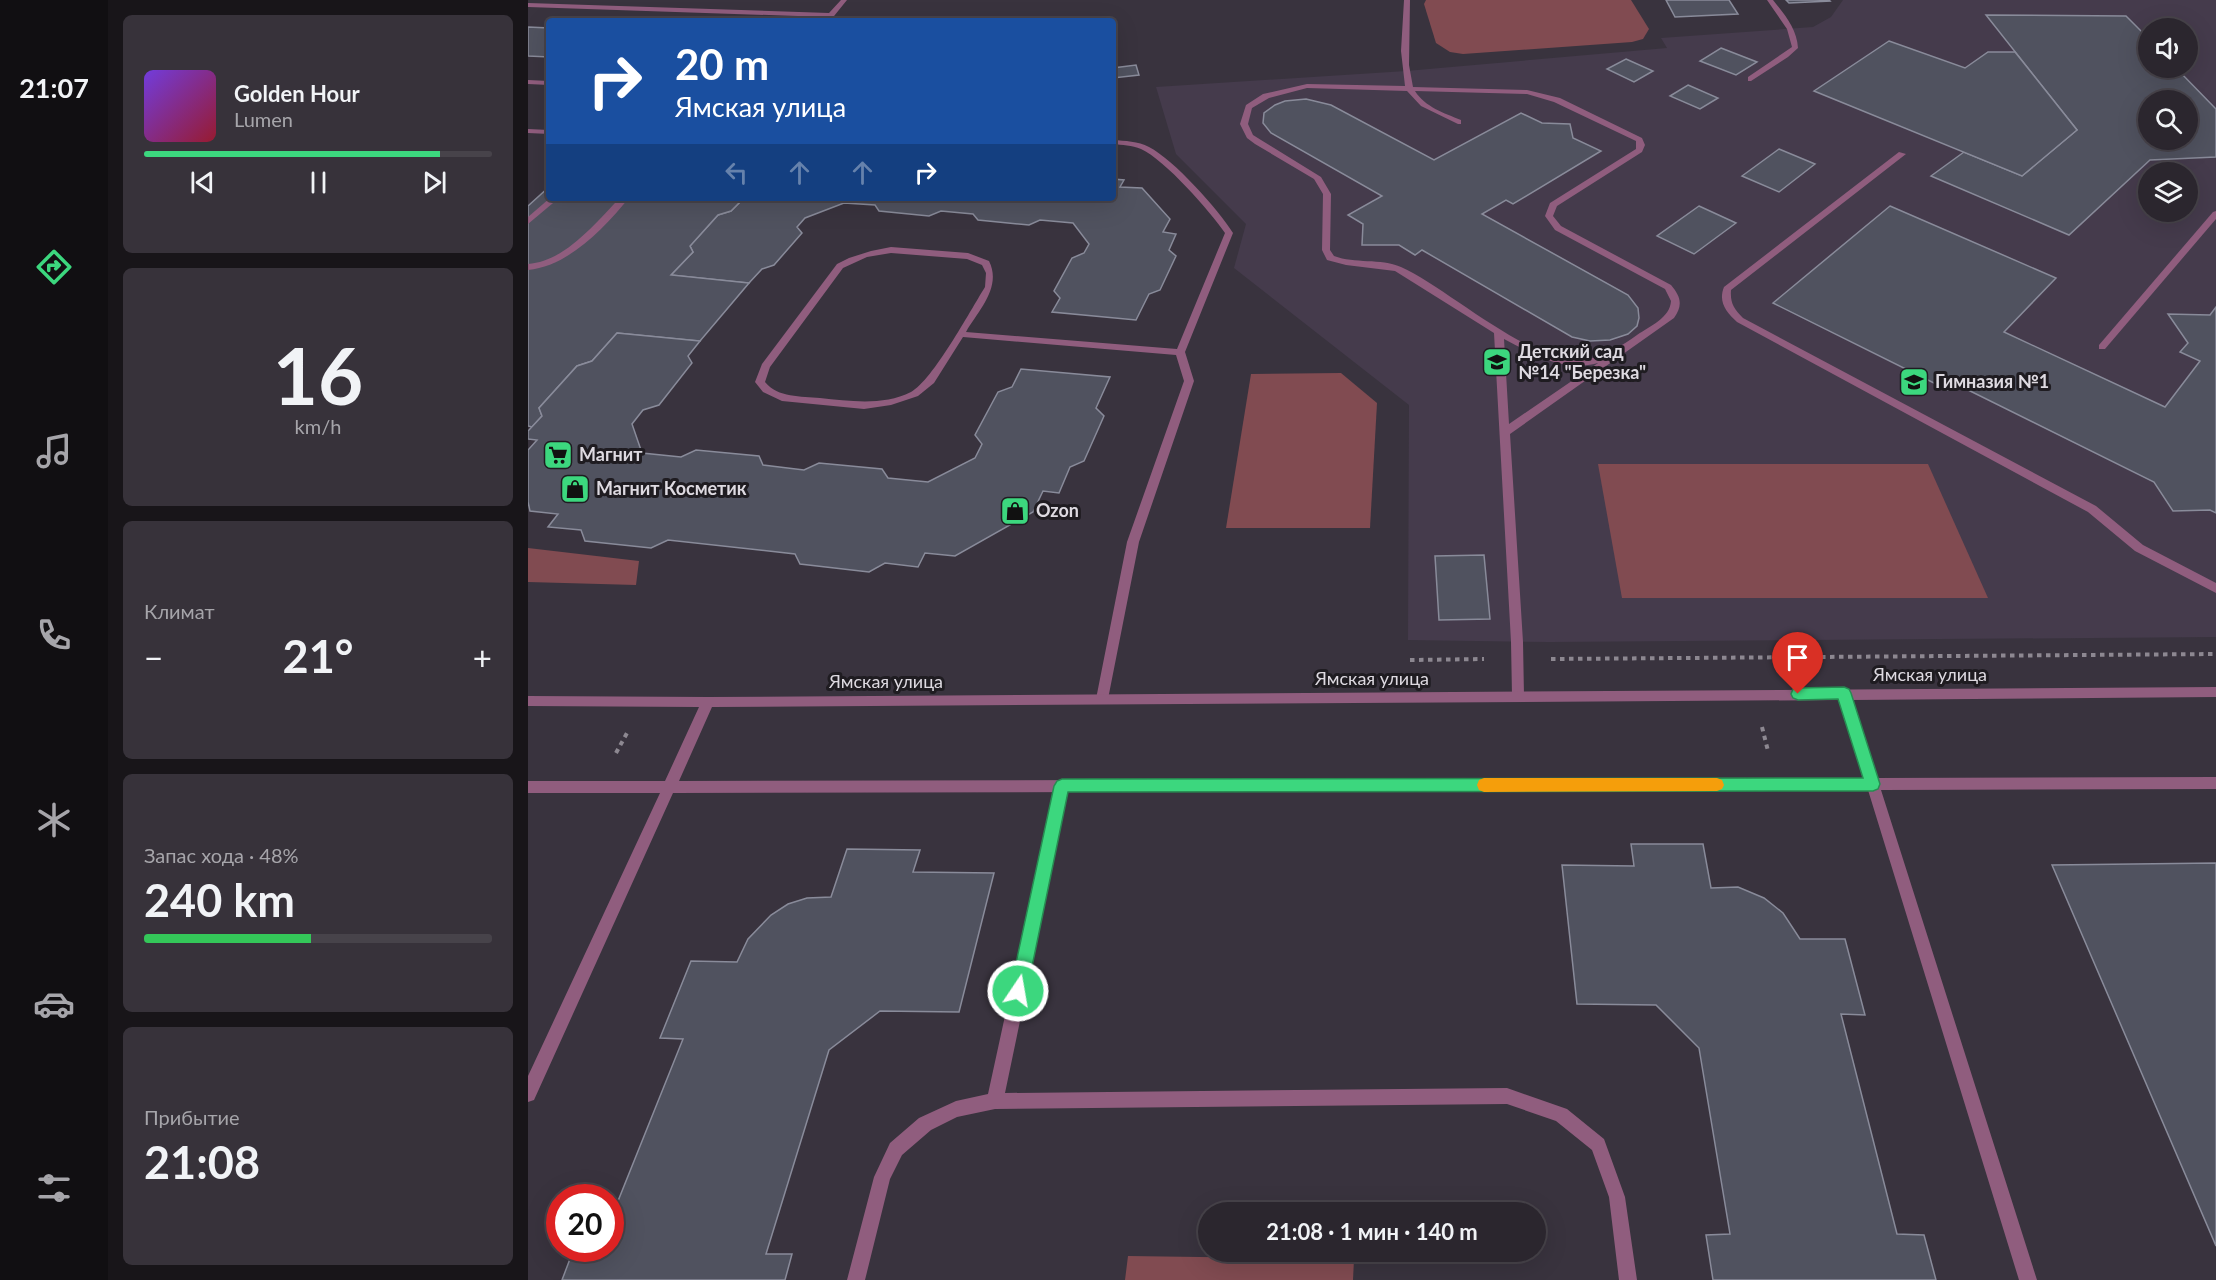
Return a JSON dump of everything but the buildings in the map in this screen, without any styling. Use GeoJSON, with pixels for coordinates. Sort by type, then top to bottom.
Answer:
{"type":"FeatureCollection","features":[{"type":"Feature","properties":{"kind":"street"},"geometry":{"type":"LineString","coordinates":[[528,5],[829,18],[844,0]]}},
{"type":"Feature","properties":{"kind":"street"},"geometry":{"type":"LineString","coordinates":[[1407,0],[1406,71],[1408,88],[1413,96],[1423,104],[1458,122]]}},
{"type":"Feature","properties":{"kind":"street"},"geometry":{"type":"LineString","coordinates":[[1750,79],[1795,48],[1796,38],[1770,0]]}},
{"type":"Feature","properties":{"kind":"street"},"geometry":{"type":"LineString","coordinates":[[528,82],[546,83]]}},
{"type":"Feature","properties":{"kind":"street"},"geometry":{"type":"LineString","coordinates":[[1505,432],[1621,352],[1671,316],[1677,301],[1674,294],[1659,281],[1558,228],[1549,216],[1553,206],[1640,150],[1639,140],[1557,100],[1538,94],[1320,85],[1280,91],[1266,96],[1249,107],[1244,116],[1245,130],[1258,142],[1317,177],[1324,186],[1328,194],[1326,250],[1330,258],[1342,262],[1398,268],[1499,332],[1530,350],[1557,361],[1589,362],[1621,352]]}},
{"type":"Feature","properties":{"kind":"street"},"geometry":{"type":"LineString","coordinates":[[528,131],[546,132]]}},
{"type":"Feature","properties":{"kind":"street"},"geometry":{"type":"LineString","coordinates":[[1102,699],[1131,552],[1189,381],[1180,352],[1229,233],[1219,218],[1151,151],[1135,144],[1116,142]]}},
{"type":"Feature","properties":{"kind":"street"},"geometry":{"type":"LineString","coordinates":[[1902,154],[1727,289],[1725,299],[1729,310],[1740,320],[2092,509],[2139,548],[2216,588]]}},
{"type":"Feature","properties":{"kind":"street"},"geometry":{"type":"LineString","coordinates":[[528,221],[551,201]]}},
{"type":"Feature","properties":{"kind":"street"},"geometry":{"type":"LineString","coordinates":[[528,267],[547,264],[563,255],[622,201]]}},
{"type":"Feature","properties":{"kind":"street"},"geometry":{"type":"LineString","coordinates":[[2102,347],[2216,214]]}},
{"type":"Feature","properties":{"kind":"street"},"geometry":{"type":"LineString","coordinates":[[891,250],[968,256],[986,263],[990,273],[989,287],[960,334],[931,381],[915,394],[891,402],[864,406],[782,398],[766,390],[760,382],[765,366],[840,266],[870,252],[891,250]]}},
{"type":"Feature","properties":{"kind":"street"},"geometry":{"type":"LineString","coordinates":[[1499,332],[1518,659],[1518,696]]}},
{"type":"Feature","properties":{"kind":"street"},"geometry":{"type":"LineString","coordinates":[[960,334],[1180,352]]}},
{"type":"Feature","properties":{"kind":"street","name":"Ямская улица"},"geometry":{"type":"LineString","coordinates":[[528,701],[708,702],[2216,692]]}},
{"type":"Feature","properties":{"kind":"street"},"geometry":{"type":"LineString","coordinates":[[1844,693],[2028,1280]]}},
{"type":"Feature","properties":{"kind":"street"},"geometry":{"type":"LineString","coordinates":[[528,1094],[708,702]]}},
{"type":"Feature","properties":{"kind":"street"},"geometry":{"type":"LineString","coordinates":[[528,787],[2216,783]]}},
{"type":"Feature","properties":{"kind":"street"},"geometry":{"type":"LineString","coordinates":[[995,1101],[1062,786]]}},
{"type":"Feature","properties":{"kind":"street"},"geometry":{"type":"LineString","coordinates":[[856,1280],[882,1177],[896,1149],[925,1124],[956,1108],[995,1101],[1506,1096],[1561,1115],[1598,1145],[1617,1197],[1628,1280]]}},
{"type":"Feature","properties":{"kind":"path"},"geometry":{"type":"LineString","coordinates":[[1410,660],[2216,654]]}},
{"type":"Feature","properties":{"kind":"path"},"geometry":{"type":"LineString","coordinates":[[1743,658],[1778,784]]}},
{"type":"Feature","properties":{"kind":"shaded area"},"geometry":{"type":"Polygon","coordinates":[[[1426,0],[1631,0],[1649,29],[1643,39],[1632,42],[1463,54],[1450,52],[1436,43],[1424,4],[1426,0]]]}},
{"type":"Feature","properties":{"kind":"shaded area","name":"Гимназия №1"},"geometry":{"type":"Polygon","coordinates":[[[1843,0],[2216,0],[2216,637],[1550,642],[1408,640],[1409,405],[1234,268],[1246,224],[1176,154],[1156,87],[1406,71],[1667,48],[1661,38],[1813,27],[1831,17],[1843,0]]]}},
{"type":"Feature","properties":{"kind":"shaded area"},"geometry":{"type":"Polygon","coordinates":[[[1341,373],[1377,403],[1370,528],[1226,528],[1251,374],[1341,373]]]}},
{"type":"Feature","properties":{"kind":"shaded area"},"geometry":{"type":"Polygon","coordinates":[[[1598,464],[1928,464],[1988,598],[1622,598],[1598,464]]]}},
{"type":"Feature","properties":{"kind":"shaded area"},"geometry":{"type":"Polygon","coordinates":[[[528,548],[639,561],[636,585],[528,582],[528,548]]]}},
{"type":"Feature","properties":{"kind":"shaded area"},"geometry":{"type":"Polygon","coordinates":[[[1128,1256],[1198,1257],[1198,1262],[1354,1262],[1353,1280],[1125,1280],[1128,1256]]]}},
{"type":"Feature","properties":{"kind":"slow traffic"},"geometry":{"type":"LineString","coordinates":[[1484,785],[1717,785]]}},
{"type":"Feature","properties":{"kind":"place","name":"Детский сад №14 \"Березка\""},"geometry":{"type":"Point","coordinates":[1497,362]}},
{"type":"Feature","properties":{"kind":"place","name":"Гимназия №1"},"geometry":{"type":"Point","coordinates":[1914,382]}},
{"type":"Feature","properties":{"kind":"place","name":"Магнит"},"geometry":{"type":"Point","coordinates":[558,455]}},
{"type":"Feature","properties":{"kind":"place","name":"Магнит Косметик"},"geometry":{"type":"Point","coordinates":[575,489]}},
{"type":"Feature","properties":{"kind":"place","name":"Ozon"},"geometry":{"type":"Point","coordinates":[1015,511]}},
{"type":"Feature","properties":{"kind":"route"},"geometry":{"type":"LineString","coordinates":[[1018,991],[1062,786],[1873,784],[1844,693],[1798,694]]}}]}
